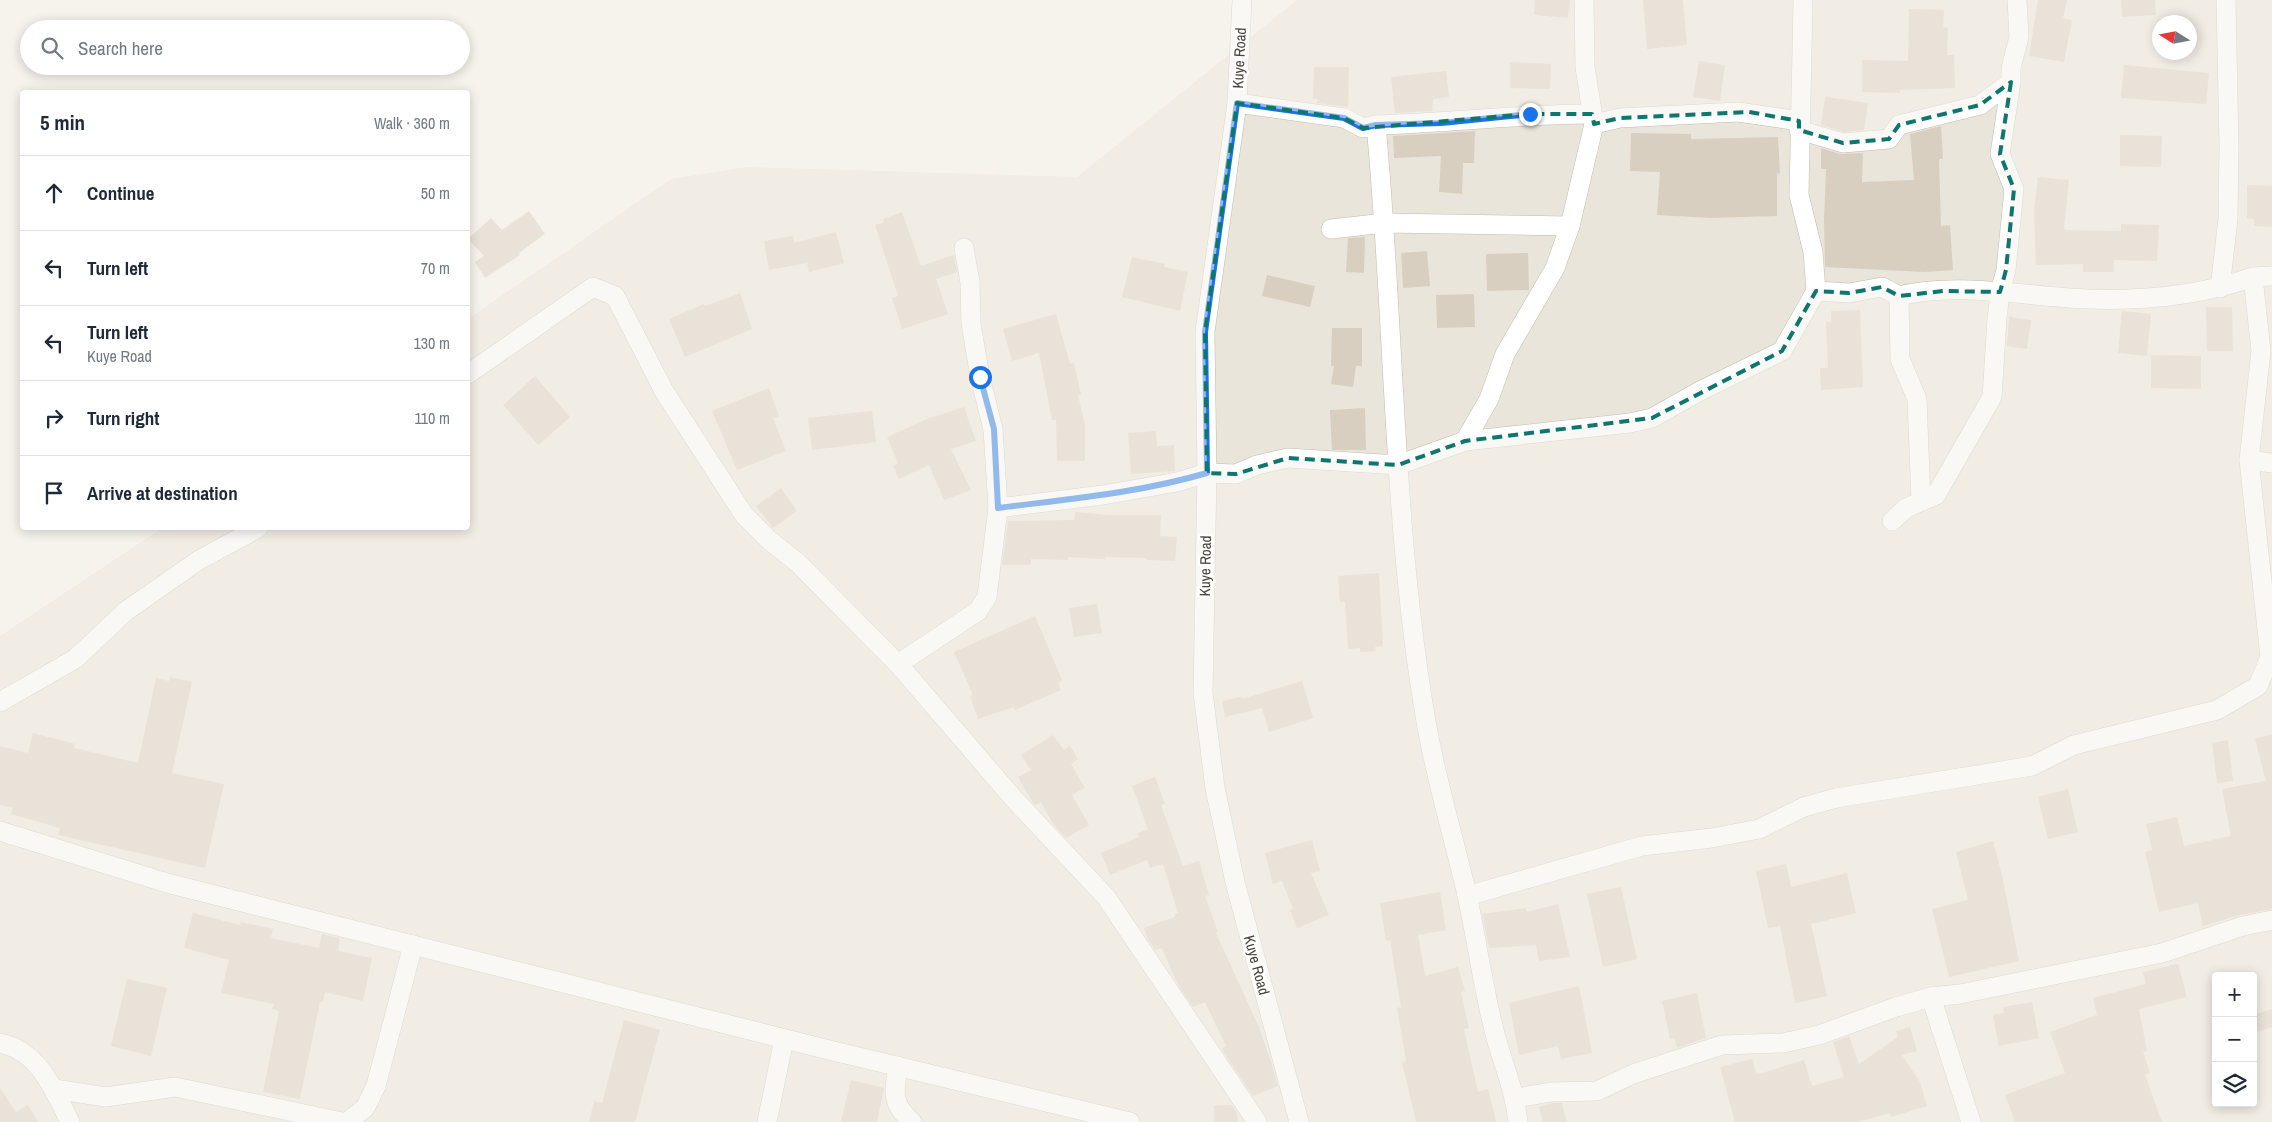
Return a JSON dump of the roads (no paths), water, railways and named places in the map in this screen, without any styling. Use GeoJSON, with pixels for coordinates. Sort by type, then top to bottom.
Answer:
{"type":"FeatureCollection","features":[{"type":"Feature","properties":{"kind":"street","name":"Kuye Road"},"geometry":{"type":"LineString","coordinates":[[1242,0],[1237,103],[1205,332],[1207,473],[1203,693],[1215,788],[1234,882],[1299,1122]]}},
{"type":"Feature","properties":{"kind":"street"},"geometry":{"type":"LineString","coordinates":[[1465,441],[1489,399],[1505,354],[1556,268],[1570,226],[1593,119],[1585,67],[1584,0]]}},
{"type":"Feature","properties":{"kind":"street"},"geometry":{"type":"LineString","coordinates":[[998,508],[1103,495],[1177,482],[1207,473],[1236,474],[1288,458],[1398,465],[1465,441],[1630,423],[1652,418],[1700,391],[1782,351],[1816,291],[1813,252],[1799,195],[1803,0]]}},
{"type":"Feature","properties":{"kind":"street"},"geometry":{"type":"LineString","coordinates":[[1892,520],[1906,508],[1936,495],[1992,397],[2000,292],[2006,270],[2014,189],[2000,154],[2011,68],[2019,37],[2017,0]]}},
{"type":"Feature","properties":{"kind":"street"},"geometry":{"type":"LineString","coordinates":[[2220,288],[2228,219],[2229,155],[2226,0]]}},
{"type":"Feature","properties":{"kind":"street"},"geometry":{"type":"LineString","coordinates":[[1237,103],[1344,118],[1363,128],[1376,125],[1441,123],[1530,114],[1593,119],[1749,112],[1799,126],[1843,143],[1889,138],[1899,125],[1980,105],[2010,82]]}},
{"type":"Feature","properties":{"kind":"street"},"geometry":{"type":"LineString","coordinates":[[1376,125],[1385,223],[1398,465],[1412,628],[1427,729],[1467,896],[1495,1034],[1516,1098],[1518,1122]]}},
{"type":"Feature","properties":{"kind":"street"},"geometry":{"type":"LineString","coordinates":[[1331,229],[1385,223],[1570,226]]}},
{"type":"Feature","properties":{"kind":"street"},"geometry":{"type":"LineString","coordinates":[[898,664],[978,611],[987,598],[998,508],[994,429],[980,377],[971,324],[970,282],[964,248]]}},
{"type":"Feature","properties":{"kind":"street"},"geometry":{"type":"LineString","coordinates":[[1816,291],[1849,292],[1882,287],[1899,296],[1915,292],[1943,290],[2000,292],[2089,299],[2153,297],[2220,288],[2253,277],[2272,276]]}},
{"type":"Feature","properties":{"kind":"street"},"geometry":{"type":"LineString","coordinates":[[1467,896],[1642,846],[1712,838],[1759,829],[1804,807],[1836,798],[2032,766],[2074,745],[2217,710],[2258,686],[2270,657],[2249,460],[2261,351],[2253,277]]}},
{"type":"Feature","properties":{"kind":"street"},"geometry":{"type":"LineString","coordinates":[[470,373],[593,288],[615,296],[664,391],[744,515],[769,540],[798,563],[898,664],[1014,799],[1106,897],[1257,1122]]}},
{"type":"Feature","properties":{"kind":"street"},"geometry":{"type":"LineString","coordinates":[[1899,296],[1900,359],[1917,400],[1921,502]]}},
{"type":"Feature","properties":{"kind":"street"},"geometry":{"type":"LineString","coordinates":[[2249,460],[2272,463]]}},
{"type":"Feature","properties":{"kind":"street"},"geometry":{"type":"LineString","coordinates":[[0,702],[75,659],[126,611],[199,560],[254,530]]}},
{"type":"Feature","properties":{"kind":"street"},"geometry":{"type":"LineString","coordinates":[[0,831],[167,883],[784,1038],[1130,1122]]}},
{"type":"Feature","properties":{"kind":"street"},"geometry":{"type":"LineString","coordinates":[[1516,1098],[1551,1092],[1598,1091],[1634,1074],[1722,1045],[1783,1043],[1819,1035],[1896,1007],[1931,997],[1960,994],[2162,953],[2243,926],[2272,920]]}},
{"type":"Feature","properties":{"kind":"street"},"geometry":{"type":"LineString","coordinates":[[347,1122],[365,1108],[376,1086],[413,945]]}},
{"type":"Feature","properties":{"kind":"street"},"geometry":{"type":"LineString","coordinates":[[1931,997],[1971,1122]]}},
{"type":"Feature","properties":{"kind":"street"},"geometry":{"type":"LineString","coordinates":[[767,1122],[784,1038]]}},
{"type":"Feature","properties":{"kind":"street"},"geometry":{"type":"LineString","coordinates":[[0,1043],[11,1046],[40,1065],[70,1122]]}},
{"type":"Feature","properties":{"kind":"street"},"geometry":{"type":"LineString","coordinates":[[898,1066],[894,1094],[896,1104],[912,1122]]}},
{"type":"Feature","properties":{"kind":"street"},"geometry":{"type":"LineString","coordinates":[[54,1089],[106,1098],[175,1087],[342,1122]]}}]}
